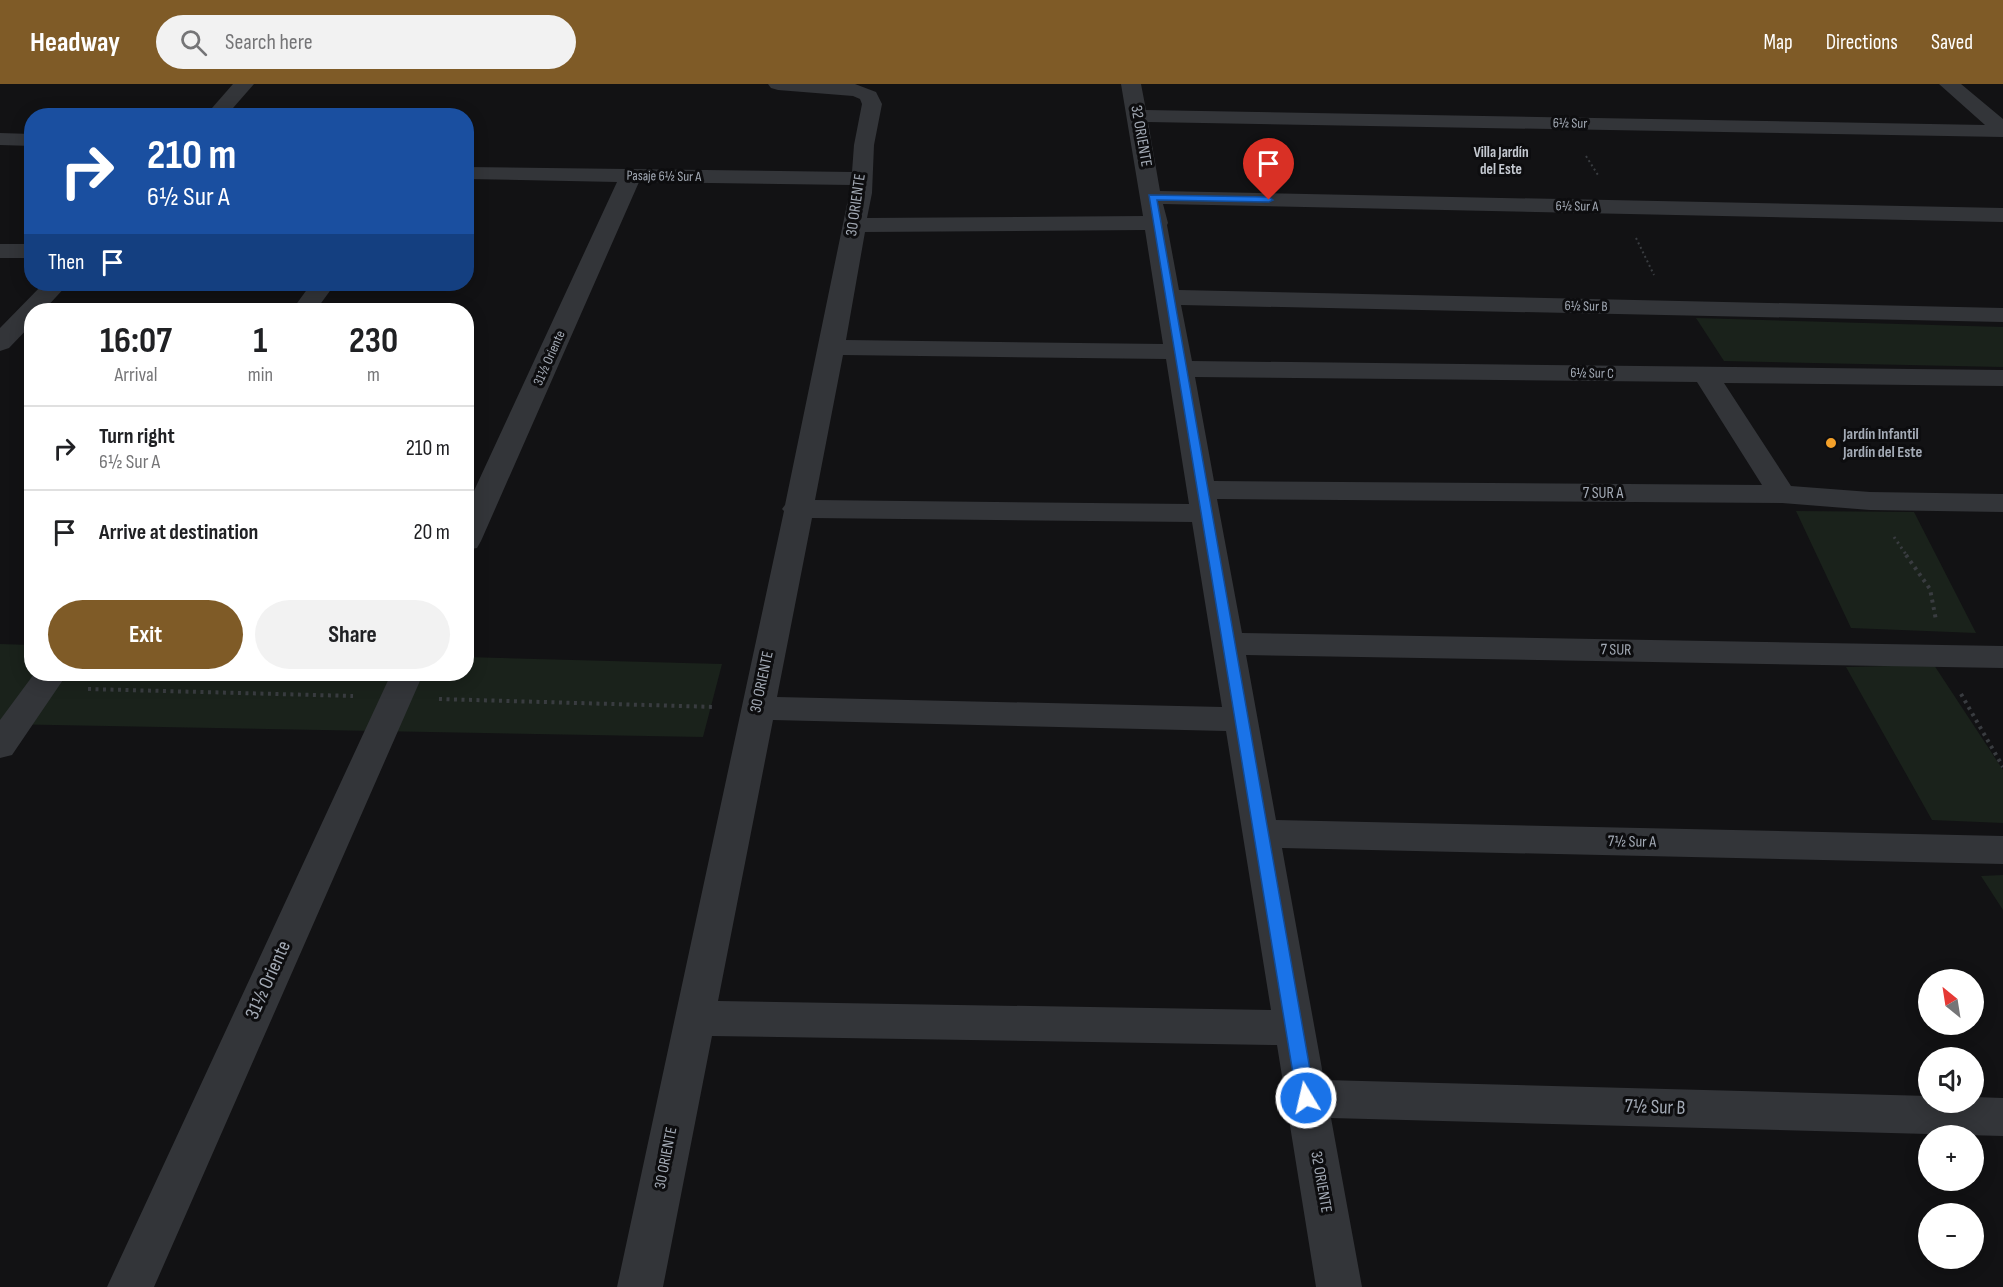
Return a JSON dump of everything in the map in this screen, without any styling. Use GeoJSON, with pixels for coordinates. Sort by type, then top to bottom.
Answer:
{"type":"FeatureCollection","features":[{"type":"Feature","properties":{"kind":"street"},"geometry":{"type":"LineString","coordinates":[[222,108],[244,84]]}},
{"type":"Feature","properties":{"kind":"street"},"geometry":{"type":"LineString","coordinates":[[778,84],[849,89],[869,88]]}},
{"type":"Feature","properties":{"kind":"street","name":"32 ORIENTE"},"geometry":{"type":"LineString","coordinates":[[1131,84],[1339,1287]]}},
{"type":"Feature","properties":{"kind":"street"},"geometry":{"type":"LineString","coordinates":[[1949,84],[2003,130]]}},
{"type":"Feature","properties":{"kind":"street","name":"30 ORIENTE"},"geometry":{"type":"LineString","coordinates":[[640,1287],[756,708],[832,347],[854,225],[864,145],[872,104],[869,88]]}},
{"type":"Feature","properties":{"kind":"street","name":"6½ Sur"},"geometry":{"type":"LineString","coordinates":[[1138,116],[2003,130]]}},
{"type":"Feature","properties":{"kind":"street"},"geometry":{"type":"LineString","coordinates":[[0,140],[24,140]]}},
{"type":"Feature","properties":{"kind":"street","name":"Pasaje 6½ Sur A"},"geometry":{"type":"LineString","coordinates":[[474,173],[861,179]]}},
{"type":"Feature","properties":{"kind":"street","name":"31½ Oriente"},"geometry":{"type":"LineString","coordinates":[[474,523],[631,175]]}},
{"type":"Feature","properties":{"kind":"street","name":"6½ Sur A"},"geometry":{"type":"LineString","coordinates":[[854,225],[1154,210],[2003,215]]}},
{"type":"Feature","properties":{"kind":"street"},"geometry":{"type":"LineString","coordinates":[[0,251],[24,252]]}},
{"type":"Feature","properties":{"kind":"street"},"geometry":{"type":"LineString","coordinates":[[38,303],[49,291]]}},
{"type":"Feature","properties":{"kind":"street","name":"6½ Sur B"},"geometry":{"type":"LineString","coordinates":[[1169,297],[2003,315]]}},
{"type":"Feature","properties":{"kind":"street"},"geometry":{"type":"LineString","coordinates":[[0,343],[24,318]]}},
{"type":"Feature","properties":{"kind":"street","name":"6½ Sur C"},"geometry":{"type":"LineString","coordinates":[[832,347],[1179,360],[1705,374],[2003,378]]}},
{"type":"Feature","properties":{"kind":"street"},"geometry":{"type":"LineString","coordinates":[[1705,374],[1782,494]]}},
{"type":"Feature","properties":{"kind":"street","name":"7 SUR A"},"geometry":{"type":"LineString","coordinates":[[797,509],[1782,494],[1870,501],[2003,503]]}},
{"type":"Feature","properties":{"kind":"street","name":"7 SUR"},"geometry":{"type":"LineString","coordinates":[[1229,644],[2003,657]]}},
{"type":"Feature","properties":{"kind":"street"},"geometry":{"type":"LineString","coordinates":[[0,746],[46,681]]}},
{"type":"Feature","properties":{"kind":"street","name":"31½ Oriente"},"geometry":{"type":"LineString","coordinates":[[130,1287],[404,681]]}},
{"type":"Feature","properties":{"kind":"street"},"geometry":{"type":"LineString","coordinates":[[756,708],[1242,719]]}},
{"type":"Feature","properties":{"kind":"street","name":"7½ Sur A"},"geometry":{"type":"LineString","coordinates":[[1261,834],[2003,850]]}},
{"type":"Feature","properties":{"kind":"street"},"geometry":{"type":"LineString","coordinates":[[694,1017],[1295,1029]]}},
{"type":"Feature","properties":{"kind":"street","name":"7½ Sur B"},"geometry":{"type":"LineString","coordinates":[[1306,1098],[2003,1117]]}},
{"type":"Feature","properties":{"kind":"shaded area"},"geometry":{"type":"Polygon","coordinates":[[[1696,318],[2003,327],[2003,367],[1724,361],[1696,318]]]}},
{"type":"Feature","properties":{"kind":"shaded area"},"geometry":{"type":"Polygon","coordinates":[[[1796,511],[1914,512],[1976,633],[1851,628],[1796,511]]]}},
{"type":"Feature","properties":{"kind":"shaded area"},"geometry":{"type":"Polygon","coordinates":[[[0,644],[24,645],[24,681],[474,681],[474,657],[722,664],[703,737],[0,724],[0,644]]]}},
{"type":"Feature","properties":{"kind":"shaded area"},"geometry":{"type":"Polygon","coordinates":[[[1934,665],[2003,770],[2003,823],[1932,820],[1846,667],[1934,665]]]}},
{"type":"Feature","properties":{"kind":"shaded area"},"geometry":{"type":"Polygon","coordinates":[[[2003,875],[2003,910],[1981,876],[2003,875]]]}},
{"type":"Feature","properties":{"kind":"place","name":"Jardín Infantil Jardín del Este"},"geometry":{"type":"Point","coordinates":[1831,443]}},
{"type":"Feature","properties":{"kind":"district","name":"Villa Jardín del Este"},"geometry":{"type":"Point","coordinates":[1501,160]}},
{"type":"Feature","properties":{"kind":"route"},"geometry":{"type":"LineString","coordinates":[[1269,200],[1152,197],[1306,1098]]}}]}
